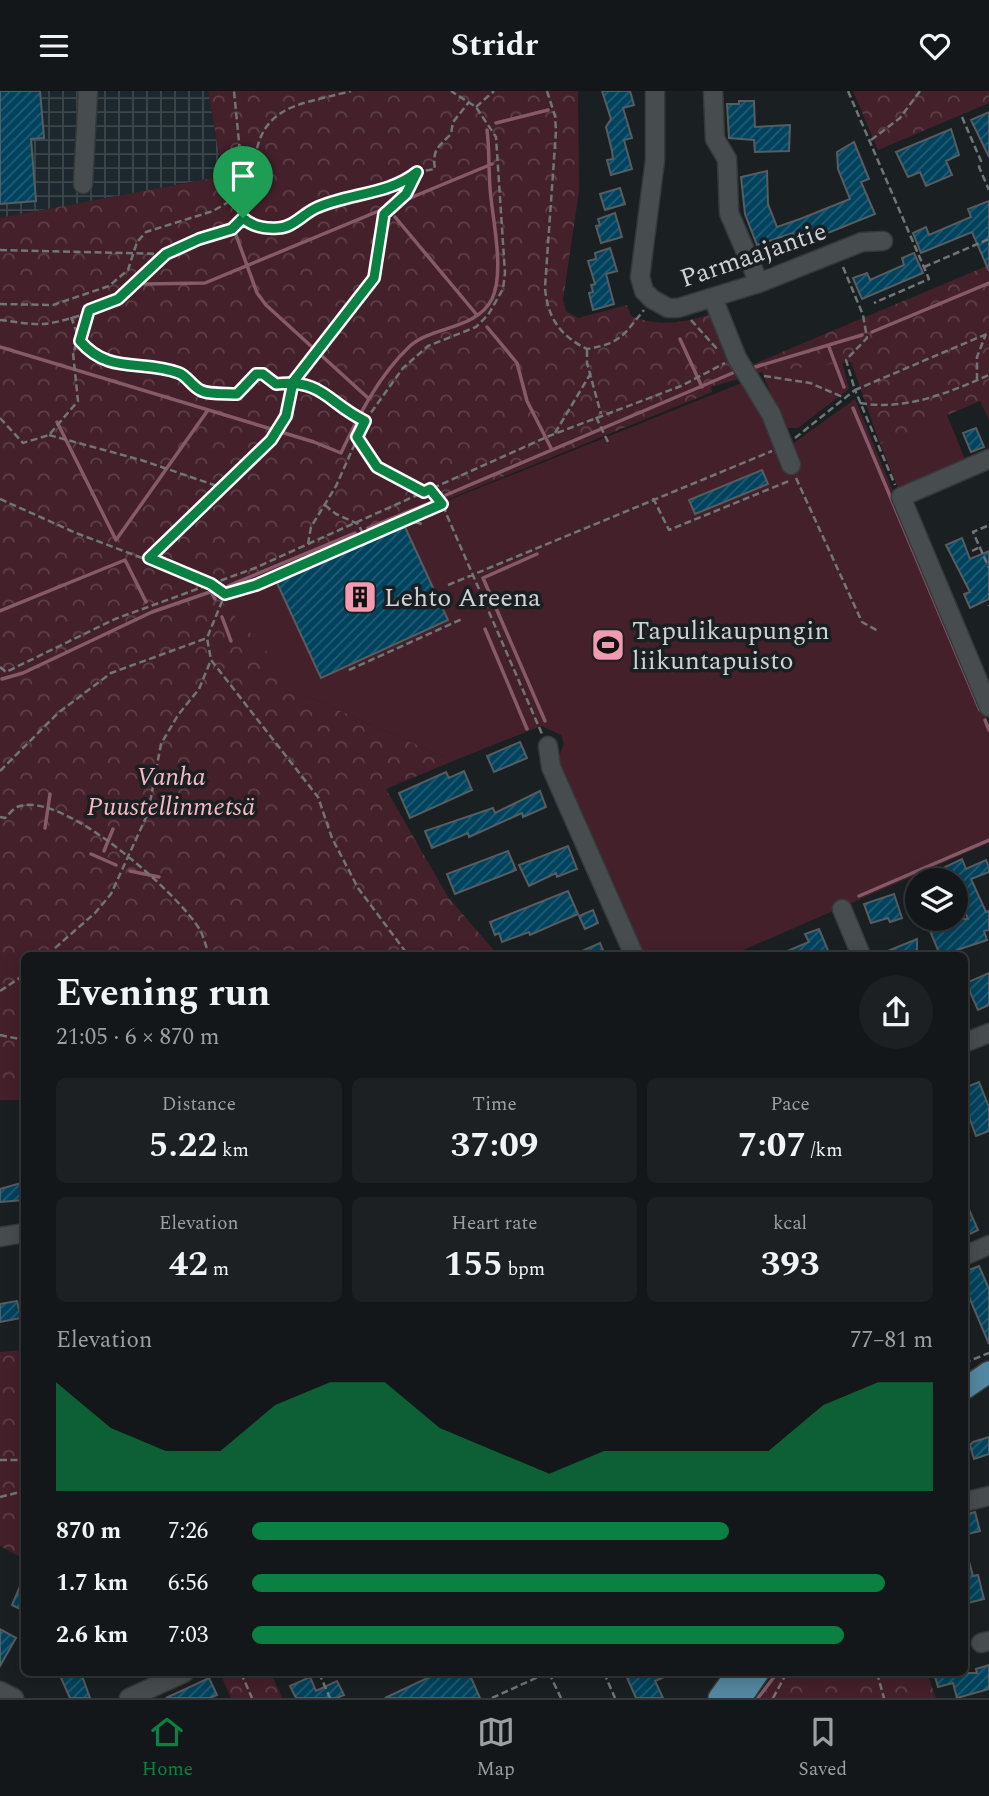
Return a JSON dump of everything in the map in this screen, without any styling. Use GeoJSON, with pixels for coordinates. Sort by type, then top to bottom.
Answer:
{"type":"FeatureCollection","features":[{"type":"Feature","properties":{"kind":"main road"},"geometry":{"type":"LineString","coordinates":[[968,1386],[989,1372]]}},
{"type":"Feature","properties":{"kind":"main road"},"geometry":{"type":"LineString","coordinates":[[719,1698],[735,1676]]}},
{"type":"Feature","properties":{"kind":"main road"},"geometry":{"type":"LineString","coordinates":[[741,1698],[756,1676]]}},
{"type":"Feature","properties":{"kind":"street"},"geometry":{"type":"LineString","coordinates":[[83,184],[88,91]]}},
{"type":"Feature","properties":{"kind":"street","name":"Parmaajantie"},"geometry":{"type":"LineString","coordinates":[[655,91],[655,169],[640,277],[644,291],[652,299],[668,308],[678,308],[760,283],[862,242],[883,241]]}},
{"type":"Feature","properties":{"kind":"street"},"geometry":{"type":"LineString","coordinates":[[713,91],[715,139],[727,159],[729,213],[760,283]]}},
{"type":"Feature","properties":{"kind":"street"},"geometry":{"type":"LineString","coordinates":[[713,298],[744,372],[771,414],[791,465]]}},
{"type":"Feature","properties":{"kind":"street"},"geometry":{"type":"LineString","coordinates":[[989,459],[901,497],[989,707]]}},
{"type":"Feature","properties":{"kind":"street"},"geometry":{"type":"LineString","coordinates":[[548,746],[551,767],[633,952]]}},
{"type":"Feature","properties":{"kind":"street"},"geometry":{"type":"LineString","coordinates":[[842,909],[860,952]]}},
{"type":"Feature","properties":{"kind":"street"},"geometry":{"type":"LineString","coordinates":[[968,1041],[989,1033]]}},
{"type":"Feature","properties":{"kind":"street"},"geometry":{"type":"LineString","coordinates":[[0,1237],[21,1234]]}},
{"type":"Feature","properties":{"kind":"street"},"geometry":{"type":"LineString","coordinates":[[968,1254],[989,1245]]}},
{"type":"Feature","properties":{"kind":"street"},"geometry":{"type":"LineString","coordinates":[[968,1501],[989,1496]]}},
{"type":"Feature","properties":{"kind":"street"},"geometry":{"type":"LineString","coordinates":[[129,1698],[153,1693],[179,1676]]}},
{"type":"Feature","properties":{"kind":"street"},"geometry":{"type":"LineString","coordinates":[[0,1691],[14,1698]]}},
{"type":"Feature","properties":{"kind":"path"},"geometry":{"type":"LineString","coordinates":[[0,304],[52,305],[109,286],[128,270],[137,242],[146,232],[213,211],[237,197],[243,183],[234,91]]}},
{"type":"Feature","properties":{"kind":"path"},"geometry":{"type":"LineString","coordinates":[[0,320],[44,324],[118,299],[166,254],[199,239],[232,229],[243,218],[254,192],[256,149],[263,128],[270,119],[296,106],[351,91]]}},
{"type":"Feature","properties":{"kind":"path"},"geometry":{"type":"LineString","coordinates":[[308,544],[311,527],[326,505],[365,421],[414,356],[428,346],[476,327],[488,315],[503,289],[505,273],[496,137],[476,107],[451,91]]}},
{"type":"Feature","properties":{"kind":"path"},"geometry":{"type":"LineString","coordinates":[[476,107],[494,91]]}},
{"type":"Feature","properties":{"kind":"path"},"geometry":{"type":"LineString","coordinates":[[548,91],[556,131],[545,298],[555,324],[566,337],[587,349],[617,342],[629,333],[644,311]]}},
{"type":"Feature","properties":{"kind":"path"},"geometry":{"type":"LineString","coordinates":[[848,91],[929,279],[874,303]]}},
{"type":"Feature","properties":{"kind":"path"},"geometry":{"type":"LineString","coordinates":[[871,140],[900,118],[920,91]]}},
{"type":"Feature","properties":{"kind":"path"},"geometry":{"type":"LineString","coordinates":[[243,218],[253,227],[280,229],[336,199],[388,187],[406,181],[417,172],[435,169],[432,155],[435,148],[451,134],[453,122],[469,102]]}},
{"type":"Feature","properties":{"kind":"path"},"geometry":{"type":"LineString","coordinates":[[962,117],[981,161],[979,167],[989,190]]}},
{"type":"Feature","properties":{"kind":"path"},"geometry":{"type":"LineString","coordinates":[[0,418],[23,443],[48,436],[141,460],[217,486],[229,483],[271,440],[286,416],[293,382],[374,278],[384,214],[406,194],[417,172]]}},
{"type":"Feature","properties":{"kind":"path"},"geometry":{"type":"LineString","coordinates":[[243,183],[254,192]]}},
{"type":"Feature","properties":{"kind":"path"},"geometry":{"type":"LineString","coordinates":[[924,267],[989,239]]}},
{"type":"Feature","properties":{"kind":"path"},"geometry":{"type":"LineString","coordinates":[[0,250],[166,254]]}},
{"type":"Feature","properties":{"kind":"path"},"geometry":{"type":"LineString","coordinates":[[846,274],[863,315],[867,338],[846,360],[860,403],[901,497]]}},
{"type":"Feature","properties":{"kind":"path"},"geometry":{"type":"LineString","coordinates":[[48,436],[78,401],[73,353],[89,310]]}},
{"type":"Feature","properties":{"kind":"path"},"geometry":{"type":"LineString","coordinates":[[688,315],[718,350]]}},
{"type":"Feature","properties":{"kind":"path"},"geometry":{"type":"LineString","coordinates":[[71,317],[79,337],[91,354],[107,363],[122,362],[180,373],[202,393],[237,394],[256,374],[263,374],[276,384],[300,382],[324,391],[348,413],[365,421]]}},
{"type":"Feature","properties":{"kind":"path"},"geometry":{"type":"LineString","coordinates":[[448,585],[653,498],[783,447],[855,390],[987,333]]}},
{"type":"Feature","properties":{"kind":"path"},"geometry":{"type":"LineString","coordinates":[[977,380],[976,357],[987,333]]}},
{"type":"Feature","properties":{"kind":"path"},"geometry":{"type":"LineString","coordinates":[[587,349],[601,414]]}},
{"type":"Feature","properties":{"kind":"path"},"geometry":{"type":"LineString","coordinates":[[0,676],[115,619],[211,584],[358,524],[547,437],[601,414],[681,386],[730,361],[726,357]]}},
{"type":"Feature","properties":{"kind":"path"},"geometry":{"type":"LineString","coordinates":[[744,372],[810,383],[845,398]]}},
{"type":"Feature","properties":{"kind":"path"},"geometry":{"type":"LineString","coordinates":[[554,435],[591,373]]}},
{"type":"Feature","properties":{"kind":"path"},"geometry":{"type":"LineString","coordinates":[[860,403],[882,407],[914,402],[989,375]]}},
{"type":"Feature","properties":{"kind":"path"},"geometry":{"type":"LineString","coordinates":[[596,417],[608,442]]}},
{"type":"Feature","properties":{"kind":"path"},"geometry":{"type":"LineString","coordinates":[[357,437],[377,467],[424,492]]}},
{"type":"Feature","properties":{"kind":"path"},"geometry":{"type":"LineString","coordinates":[[653,498],[669,530],[796,478],[862,622],[878,631]]}},
{"type":"Feature","properties":{"kind":"path"},"geometry":{"type":"LineString","coordinates":[[149,558],[206,506],[223,484]]}},
{"type":"Feature","properties":{"kind":"path"},"geometry":{"type":"LineString","coordinates":[[430,489],[442,504],[535,722],[548,746]]}},
{"type":"Feature","properties":{"kind":"path"},"geometry":{"type":"LineString","coordinates":[[0,499],[76,533],[149,558],[211,584],[225,594]]}},
{"type":"Feature","properties":{"kind":"path"},"geometry":{"type":"LineString","coordinates":[[225,594],[256,585],[442,504]]}},
{"type":"Feature","properties":{"kind":"path"},"geometry":{"type":"LineString","coordinates":[[326,505],[336,514],[358,524],[365,537]]}},
{"type":"Feature","properties":{"kind":"path"},"geometry":{"type":"LineString","coordinates":[[405,519],[422,524]]}},
{"type":"Feature","properties":{"kind":"path"},"geometry":{"type":"LineString","coordinates":[[987,526],[973,532],[989,568]]}},
{"type":"Feature","properties":{"kind":"path"},"geometry":{"type":"LineString","coordinates":[[972,551],[980,547]]}},
{"type":"Feature","properties":{"kind":"path"},"geometry":{"type":"LineString","coordinates":[[225,594],[207,638],[211,660],[318,797],[332,838],[358,888],[406,952]]}},
{"type":"Feature","properties":{"kind":"path"},"geometry":{"type":"LineString","coordinates":[[349,670],[462,619]]}},
{"type":"Feature","properties":{"kind":"path"},"geometry":{"type":"LineString","coordinates":[[0,771],[58,713],[111,673],[207,638]]}},
{"type":"Feature","properties":{"kind":"path"},"geometry":{"type":"LineString","coordinates":[[50,952],[95,913],[111,894],[148,813],[161,744],[199,689],[211,660]]}},
{"type":"Feature","properties":{"kind":"path"},"geometry":{"type":"LineString","coordinates":[[0,667],[6,672]]}},
{"type":"Feature","properties":{"kind":"path"},"geometry":{"type":"LineString","coordinates":[[0,817],[5,818],[18,807],[38,806],[70,815],[128,855],[200,930],[208,952]]}},
{"type":"Feature","properties":{"kind":"path"},"geometry":{"type":"LineString","coordinates":[[0,991],[21,977]]}},
{"type":"Feature","properties":{"kind":"path"},"geometry":{"type":"LineString","coordinates":[[0,1035],[21,1039]]}},
{"type":"Feature","properties":{"kind":"path"},"geometry":{"type":"LineString","coordinates":[[968,1361],[989,1353]]}},
{"type":"Feature","properties":{"kind":"path"},"geometry":{"type":"LineString","coordinates":[[0,1460],[21,1460]]}},
{"type":"Feature","properties":{"kind":"path"},"geometry":{"type":"LineString","coordinates":[[0,1497],[21,1492]]}},
{"type":"Feature","properties":{"kind":"path"},"geometry":{"type":"LineString","coordinates":[[242,1676],[252,1698]]}},
{"type":"Feature","properties":{"kind":"path"},"geometry":{"type":"LineString","coordinates":[[319,1676],[330,1698]]}},
{"type":"Feature","properties":{"kind":"path"},"geometry":{"type":"LineString","coordinates":[[492,1698],[541,1676]]}},
{"type":"Feature","properties":{"kind":"path"},"geometry":{"type":"LineString","coordinates":[[550,1676],[561,1698]]}},
{"type":"Feature","properties":{"kind":"path"},"geometry":{"type":"LineString","coordinates":[[605,1676],[613,1697]]}},
{"type":"Feature","properties":{"kind":"path"},"geometry":{"type":"LineString","coordinates":[[773,1698],[785,1676]]}},
{"type":"Feature","properties":{"kind":"path"},"geometry":{"type":"LineString","coordinates":[[878,1676],[884,1698]]}},
{"type":"Feature","properties":{"kind":"shaded area"},"geometry":{"type":"Polygon","coordinates":[[[0,91],[208,91],[223,176],[0,218],[0,91]]]}},
{"type":"Feature","properties":{"kind":"green space","name":"Vanha Puustellinmetsä"},"geometry":{"type":"Polygon","coordinates":[[[208,91],[578,91],[579,191],[563,300],[566,311],[578,318],[627,305],[631,316],[663,323],[715,313],[751,365],[989,265],[989,397],[880,444],[851,362],[762,372],[711,387],[712,392],[215,594],[307,696],[453,761],[386,789],[448,897],[495,952],[21,952],[21,1100],[0,1100],[0,218],[223,176],[208,91]]]}},
{"type":"Feature","properties":{"kind":"green space"},"geometry":{"type":"Polygon","coordinates":[[[853,91],[989,91],[989,103],[878,150],[853,91]]]}},
{"type":"Feature","properties":{"kind":"green space"},"geometry":{"type":"Polygon","coordinates":[[[839,349],[849,389],[798,428],[788,428],[783,424],[762,372],[839,349]]]}},
{"type":"Feature","properties":{"kind":"green space"},"geometry":{"type":"Polygon","coordinates":[[[989,373],[989,420],[980,401],[947,415],[965,459],[898,488],[880,444],[989,373]]]}},
{"type":"Feature","properties":{"kind":"green space","name":"Tapulikaupungin liikuntapuisto"},"geometry":{"type":"Polygon","coordinates":[[[759,376],[788,447],[855,399],[989,724],[989,843],[932,868],[905,868],[905,880],[739,952],[641,952],[557,760],[564,744],[561,735],[541,726],[453,761],[307,696],[214,594],[759,376]]]}},
{"type":"Feature","properties":{"kind":"green space"},"geometry":{"type":"Polygon","coordinates":[[[21,1350],[21,1557],[0,1546],[0,1352],[21,1350]]]}},
{"type":"Feature","properties":{"kind":"green space"},"geometry":{"type":"Polygon","coordinates":[[[221,1676],[272,1676],[282,1698],[231,1698],[221,1676]]]}},
{"type":"Feature","properties":{"kind":"green space"},"geometry":{"type":"Polygon","coordinates":[[[775,1676],[928,1676],[936,1698],[761,1698],[775,1676]]]}},
{"type":"Feature","properties":{"kind":"building"},"geometry":{"type":"Polygon","coordinates":[[[0,91],[40,91],[44,138],[31,139],[36,201],[0,204],[0,91]]]}},
{"type":"Feature","properties":{"kind":"building"},"geometry":{"type":"Polygon","coordinates":[[[602,91],[630,91],[634,105],[623,108],[632,138],[624,140],[632,169],[611,175],[607,160],[613,159],[606,127],[611,119],[602,91]]]}},
{"type":"Feature","properties":{"kind":"building"},"geometry":{"type":"Polygon","coordinates":[[[739,101],[754,101],[755,127],[790,125],[789,151],[755,152],[754,140],[729,138],[727,104],[739,104],[739,101]]]}},
{"type":"Feature","properties":{"kind":"building"},"geometry":{"type":"Polygon","coordinates":[[[989,112],[989,157],[971,120],[989,112]]]}},
{"type":"Feature","properties":{"kind":"building"},"geometry":{"type":"Polygon","coordinates":[[[951,129],[959,155],[946,161],[952,175],[926,186],[920,172],[908,177],[896,152],[951,129]]]}},
{"type":"Feature","properties":{"kind":"building"},"geometry":{"type":"Polygon","coordinates":[[[854,142],[869,179],[861,182],[875,214],[798,245],[793,233],[757,245],[745,214],[741,177],[767,171],[768,204],[777,227],[850,199],[838,169],[837,152],[854,142]]]}},
{"type":"Feature","properties":{"kind":"building"},"geometry":{"type":"Polygon","coordinates":[[[620,188],[625,204],[605,210],[600,194],[620,188]]]}},
{"type":"Feature","properties":{"kind":"building"},"geometry":{"type":"Polygon","coordinates":[[[989,201],[989,271],[972,232],[921,253],[913,233],[926,227],[929,235],[971,217],[968,209],[989,201]]]}},
{"type":"Feature","properties":{"kind":"building"},"geometry":{"type":"Polygon","coordinates":[[[615,213],[622,237],[601,243],[596,226],[600,225],[598,219],[615,213]]]}},
{"type":"Feature","properties":{"kind":"building"},"geometry":{"type":"Polygon","coordinates":[[[610,248],[617,271],[606,274],[614,304],[593,310],[589,293],[593,292],[591,285],[595,284],[588,261],[596,259],[595,253],[610,248]]]}},
{"type":"Feature","properties":{"kind":"building"},"geometry":{"type":"Polygon","coordinates":[[[914,253],[923,273],[862,299],[853,278],[867,273],[870,280],[904,265],[902,258],[914,253]]]}},
{"type":"Feature","properties":{"kind":"building"},"geometry":{"type":"Polygon","coordinates":[[[976,428],[984,447],[971,452],[963,433],[976,428]]]}},
{"type":"Feature","properties":{"kind":"building"},"geometry":{"type":"Polygon","coordinates":[[[762,470],[768,484],[695,514],[689,500],[762,470]]]}},
{"type":"Feature","properties":{"kind":"building","name":"Lehto Areena"},"geometry":{"type":"Polygon","coordinates":[[[404,525],[448,620],[321,678],[277,583],[404,525]]]}},
{"type":"Feature","properties":{"kind":"building"},"geometry":{"type":"Polygon","coordinates":[[[962,538],[970,559],[989,551],[989,599],[970,608],[964,594],[970,592],[946,545],[962,538]]]}},
{"type":"Feature","properties":{"kind":"building"},"geometry":{"type":"Polygon","coordinates":[[[520,742],[527,758],[494,772],[487,756],[520,742]]]}},
{"type":"Feature","properties":{"kind":"building"},"geometry":{"type":"Polygon","coordinates":[[[464,771],[472,790],[410,818],[399,793],[446,772],[449,778],[464,771]]]}},
{"type":"Feature","properties":{"kind":"building"},"geometry":{"type":"Polygon","coordinates":[[[540,791],[546,807],[523,817],[522,813],[469,837],[468,833],[432,848],[425,831],[493,808],[495,813],[540,791]]]}},
{"type":"Feature","properties":{"kind":"building"},"geometry":{"type":"Polygon","coordinates":[[[568,846],[577,869],[557,877],[556,873],[529,886],[519,865],[568,846]]]}},
{"type":"Feature","properties":{"kind":"building"},"geometry":{"type":"Polygon","coordinates":[[[508,851],[516,870],[455,894],[447,874],[508,851]]]}},
{"type":"Feature","properties":{"kind":"building"},"geometry":{"type":"Polygon","coordinates":[[[962,859],[966,868],[945,868],[962,859]]]}},
{"type":"Feature","properties":{"kind":"building"},"geometry":{"type":"Polygon","coordinates":[[[986,860],[989,872],[971,879],[986,912],[989,911],[989,930],[984,931],[987,940],[957,950],[958,952],[939,952],[930,931],[968,931],[968,868],[986,860]]]}},
{"type":"Feature","properties":{"kind":"building"},"geometry":{"type":"Polygon","coordinates":[[[568,891],[578,914],[530,935],[529,932],[502,942],[499,933],[495,935],[490,922],[568,891]]]}},
{"type":"Feature","properties":{"kind":"building"},"geometry":{"type":"Polygon","coordinates":[[[894,894],[902,918],[890,922],[888,918],[871,923],[864,904],[894,894]]]}},
{"type":"Feature","properties":{"kind":"building"},"geometry":{"type":"Polygon","coordinates":[[[593,910],[598,923],[585,929],[579,916],[593,910]]]}},
{"type":"Feature","properties":{"kind":"building"},"geometry":{"type":"Polygon","coordinates":[[[819,929],[829,952],[785,952],[809,942],[805,934],[819,929]]]}},
{"type":"Feature","properties":{"kind":"building"},"geometry":{"type":"Polygon","coordinates":[[[917,939],[917,952],[885,952],[917,939]]]}},
{"type":"Feature","properties":{"kind":"building"},"geometry":{"type":"Polygon","coordinates":[[[600,943],[604,952],[580,952],[600,943]]]}},
{"type":"Feature","properties":{"kind":"building"},"geometry":{"type":"Polygon","coordinates":[[[989,973],[989,1005],[978,1010],[968,982],[989,973]]]}},
{"type":"Feature","properties":{"kind":"building"},"geometry":{"type":"Polygon","coordinates":[[[979,1082],[989,1107],[989,1131],[976,1136],[968,1114],[968,1086],[979,1082]]]}},
{"type":"Feature","properties":{"kind":"building"},"geometry":{"type":"Polygon","coordinates":[[[21,1183],[21,1200],[0,1202],[0,1189],[21,1183]]]}},
{"type":"Feature","properties":{"kind":"building"},"geometry":{"type":"Polygon","coordinates":[[[968,1207],[978,1230],[968,1235],[968,1207]]]}},
{"type":"Feature","properties":{"kind":"building"},"geometry":{"type":"Polygon","coordinates":[[[979,1266],[989,1289],[989,1344],[968,1294],[968,1270],[979,1266]]]}},
{"type":"Feature","properties":{"kind":"building"},"geometry":{"type":"Polygon","coordinates":[[[17,1301],[21,1318],[0,1322],[0,1304],[17,1301]]]}},
{"type":"Feature","properties":{"kind":"building"},"geometry":{"type":"Polygon","coordinates":[[[989,1437],[989,1454],[974,1459],[970,1445],[989,1437]]]}},
{"type":"Feature","properties":{"kind":"building"},"geometry":{"type":"Polygon","coordinates":[[[975,1512],[980,1531],[968,1534],[968,1514],[975,1512]]]}},
{"type":"Feature","properties":{"kind":"building"},"geometry":{"type":"Polygon","coordinates":[[[968,1558],[973,1576],[978,1575],[984,1599],[968,1603],[968,1558]]]}},
{"type":"Feature","properties":{"kind":"building"},"geometry":{"type":"Polygon","coordinates":[[[21,1584],[21,1610],[12,1605],[21,1584]]]}},
{"type":"Feature","properties":{"kind":"building"},"geometry":{"type":"Polygon","coordinates":[[[0,1629],[16,1638],[0,1666],[0,1629]]]}},
{"type":"Feature","properties":{"kind":"building"},"geometry":{"type":"Polygon","coordinates":[[[989,1665],[989,1689],[957,1698],[953,1683],[938,1687],[935,1676],[968,1676],[968,1673],[977,1673],[976,1669],[989,1665]]]}},
{"type":"Feature","properties":{"kind":"building"},"geometry":{"type":"Polygon","coordinates":[[[82,1676],[90,1698],[70,1698],[61,1678],[82,1676]]]}},
{"type":"Feature","properties":{"kind":"building"},"geometry":{"type":"Polygon","coordinates":[[[432,1676],[470,1676],[480,1698],[385,1698],[432,1676]]]}},
{"type":"Feature","properties":{"kind":"building"},"geometry":{"type":"Polygon","coordinates":[[[626,1676],[666,1676],[655,1681],[663,1698],[636,1698],[626,1676]]]}},
{"type":"Feature","properties":{"kind":"building"},"geometry":{"type":"Polygon","coordinates":[[[310,1677],[316,1691],[337,1681],[344,1695],[337,1698],[296,1698],[290,1686],[310,1677]]]}},
{"type":"Feature","properties":{"kind":"building"},"geometry":{"type":"Polygon","coordinates":[[[209,1678],[217,1695],[210,1698],[166,1698],[209,1678]]]}},
{"type":"Feature","properties":{"kind":"waterway"},"geometry":{"type":"LineString","coordinates":[[496,123],[548,110]]}},
{"type":"Feature","properties":{"kind":"waterway"},"geometry":{"type":"LineString","coordinates":[[0,347],[314,442],[341,453],[379,383],[399,357],[419,340],[476,317],[492,299],[496,289],[498,263],[487,130]]}},
{"type":"Feature","properties":{"kind":"waterway"},"geometry":{"type":"LineString","coordinates":[[144,284],[205,283],[492,164]]}},
{"type":"Feature","properties":{"kind":"waterway"},"geometry":{"type":"LineString","coordinates":[[395,217],[477,315]]}},
{"type":"Feature","properties":{"kind":"waterway"},"geometry":{"type":"LineString","coordinates":[[236,235],[257,293],[266,305],[368,398]]}},
{"type":"Feature","properties":{"kind":"waterway"},"geometry":{"type":"LineString","coordinates":[[872,332],[989,283]]}},
{"type":"Feature","properties":{"kind":"waterway"},"geometry":{"type":"LineString","coordinates":[[487,327],[517,363],[527,401],[552,450]]}},
{"type":"Feature","properties":{"kind":"waterway"},"geometry":{"type":"LineString","coordinates":[[752,368],[862,335]]}},
{"type":"Feature","properties":{"kind":"waterway"},"geometry":{"type":"LineString","coordinates":[[680,339],[702,387]]}},
{"type":"Feature","properties":{"kind":"waterway"},"geometry":{"type":"LineString","coordinates":[[829,347],[844,387]]}},
{"type":"Feature","properties":{"kind":"waterway"},"geometry":{"type":"LineString","coordinates":[[446,495],[735,372]]}},
{"type":"Feature","properties":{"kind":"waterway"},"geometry":{"type":"LineString","coordinates":[[853,408],[980,710]]}},
{"type":"Feature","properties":{"kind":"waterway"},"geometry":{"type":"LineString","coordinates":[[57,422],[116,540],[208,410]]}},
{"type":"Feature","properties":{"kind":"waterway"},"geometry":{"type":"LineString","coordinates":[[368,528],[432,502]]}},
{"type":"Feature","properties":{"kind":"waterway"},"geometry":{"type":"LineString","coordinates":[[228,586],[355,533]]}},
{"type":"Feature","properties":{"kind":"waterway"},"geometry":{"type":"LineString","coordinates":[[537,554],[483,578],[545,721]]}},
{"type":"Feature","properties":{"kind":"waterway"},"geometry":{"type":"LineString","coordinates":[[0,611],[125,560],[146,602]]}},
{"type":"Feature","properties":{"kind":"waterway"},"geometry":{"type":"LineString","coordinates":[[2,679],[23,673],[152,612],[213,591]]}},
{"type":"Feature","properties":{"kind":"waterway"},"geometry":{"type":"LineString","coordinates":[[211,592],[215,599]]}},
{"type":"Feature","properties":{"kind":"waterway"},"geometry":{"type":"LineString","coordinates":[[222,617],[231,641]]}},
{"type":"Feature","properties":{"kind":"waterway"},"geometry":{"type":"LineString","coordinates":[[485,629],[527,729]]}},
{"type":"Feature","properties":{"kind":"waterway"},"geometry":{"type":"LineString","coordinates":[[985,720],[989,730]]}},
{"type":"Feature","properties":{"kind":"waterway"},"geometry":{"type":"LineString","coordinates":[[45,828],[50,794]]}},
{"type":"Feature","properties":{"kind":"waterway"},"geometry":{"type":"LineString","coordinates":[[104,851],[113,829]]}},
{"type":"Feature","properties":{"kind":"waterway"},"geometry":{"type":"LineString","coordinates":[[859,896],[989,840]]}},
{"type":"Feature","properties":{"kind":"waterway"},"geometry":{"type":"LineString","coordinates":[[91,854],[116,865]]}},
{"type":"Feature","properties":{"kind":"waterway"},"geometry":{"type":"LineString","coordinates":[[130,871],[159,877]]}},
{"type":"Feature","properties":{"kind":"waterway"},"geometry":{"type":"LineString","coordinates":[[758,1698],[775,1676]]}},
{"type":"Feature","properties":{"kind":"place","name":"Lehto Areena"},"geometry":{"type":"Point","coordinates":[360,597]}},
{"type":"Feature","properties":{"kind":"place","name":"Tapulikaupungin liikuntapuisto"},"geometry":{"type":"Point","coordinates":[608,645]}},
{"type":"Feature","properties":{"kind":"route"},"geometry":{"type":"LineString","coordinates":[[243,218],[232,229],[223,233],[177,247],[142,274],[118,299],[89,310],[80,341],[91,354],[107,363],[122,362],[180,373],[202,393],[211,391],[237,394],[250,377],[256,374],[263,374],[276,384],[293,382],[300,382],[324,391],[348,413],[365,421],[357,437],[377,467],[399,476],[424,492],[430,489],[442,504],[256,585],[225,594],[211,584],[149,558],[206,506],[216,491],[223,484],[229,483],[271,440],[286,416],[288,395],[293,382],[303,367],[325,345],[343,315],[374,278],[384,214],[406,194],[417,172],[406,181],[365,194],[336,199],[280,229],[253,227],[243,218]]}}]}
